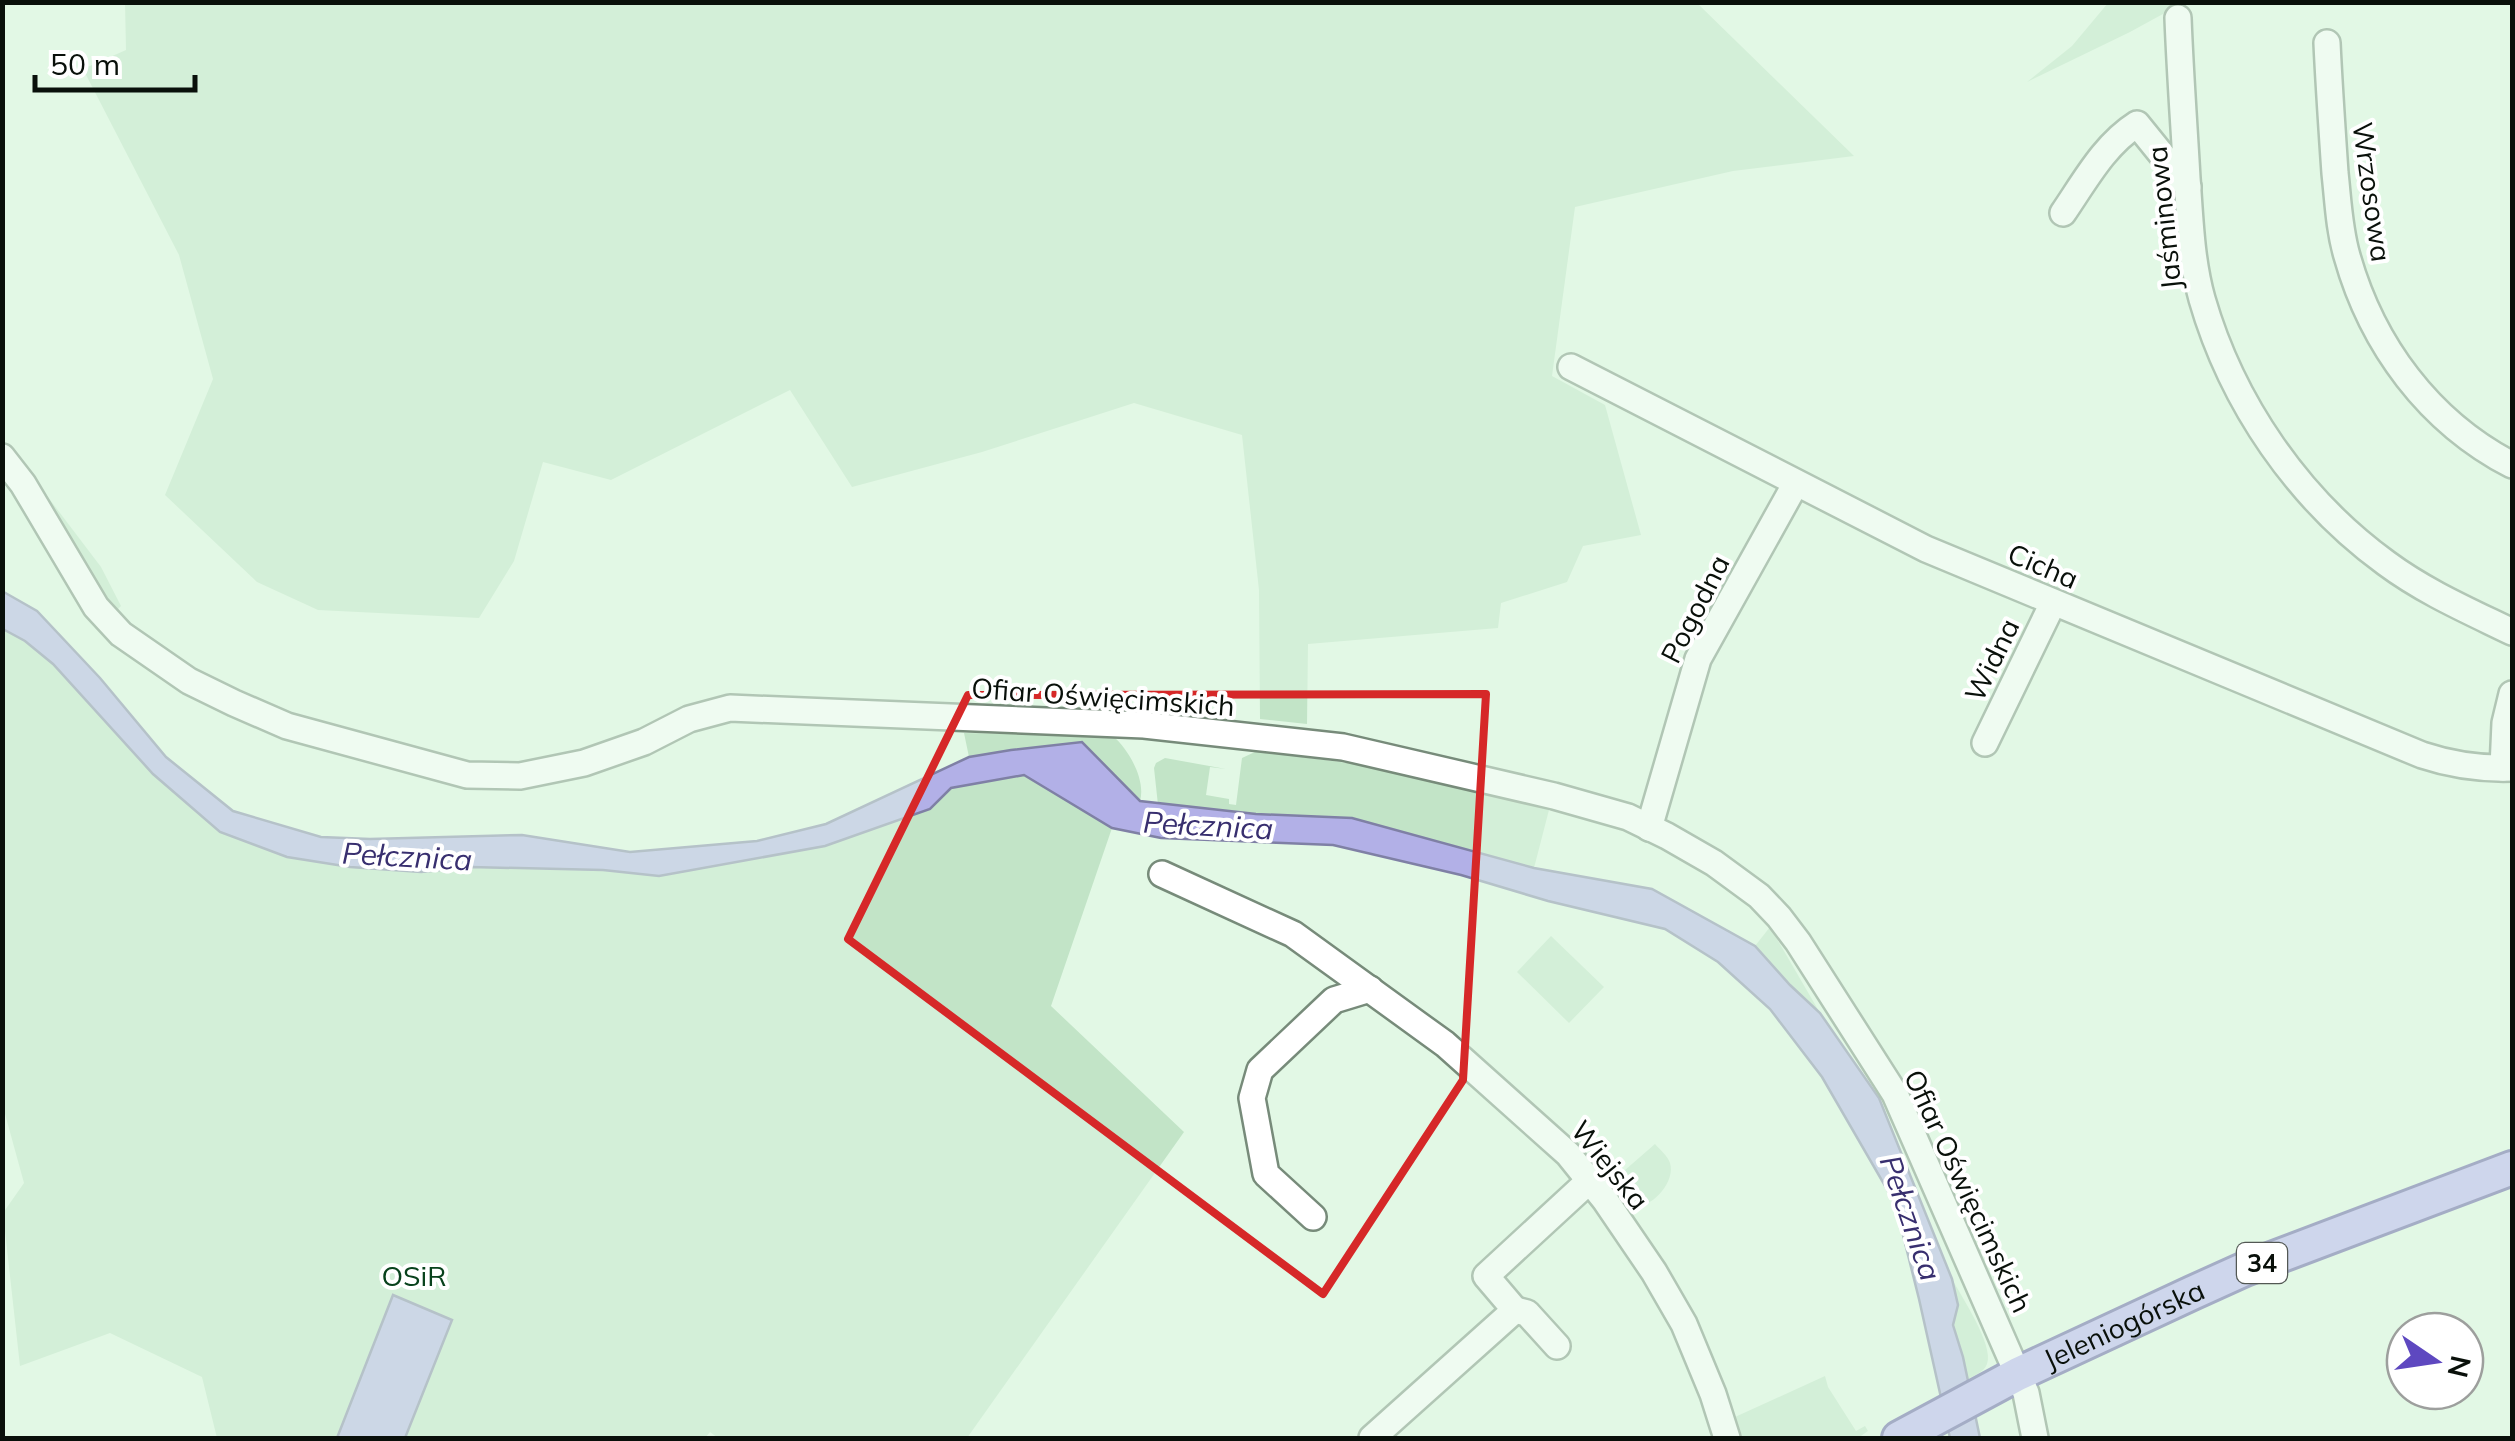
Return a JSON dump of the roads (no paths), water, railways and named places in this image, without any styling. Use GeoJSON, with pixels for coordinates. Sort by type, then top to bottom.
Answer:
{"type":"FeatureCollection","features":[{"type":"Feature","properties":{"kind":"main road","name":"Jeleniogórska"},"geometry":{"type":"LineString","coordinates":[[2018,1374],[2245,1270],[2512,1168]]}},
{"type":"Feature","properties":{"kind":"main road","name":"34"},"geometry":{"type":"LineString","coordinates":[[1905,1435],[2018,1374]]}},
{"type":"Feature","properties":{"kind":"street","name":"Jaśminowa"},"geometry":{"type":"LineString","coordinates":[[2178,18],[2195,262],[2210,323],[2236,385],[2305,490],[2340,525],[2386,564],[2434,594],[2512,632]]}},
{"type":"Feature","properties":{"kind":"street","name":"Wrzosowa"},"geometry":{"type":"LineString","coordinates":[[2327,43],[2338,209],[2346,254],[2362,301],[2378,335],[2425,400],[2454,426],[2512,465]]}},
{"type":"Feature","properties":{"kind":"street"},"geometry":{"type":"LineString","coordinates":[[2063,213],[2104,152],[2137,124],[2188,188]]}},
{"type":"Feature","properties":{"kind":"street","name":"Cicha"},"geometry":{"type":"LineString","coordinates":[[1571,367],[1926,549],[2053,604],[2422,755],[2459,765],[2508,768]]}},
{"type":"Feature","properties":{"kind":"street","name":"Ofiar Oświęcimskich"},"geometry":{"type":"LineString","coordinates":[[2,458],[22,484],[96,607],[120,634],[189,681],[287,726],[467,775],[520,776],[584,763],[644,742],[689,720],[730,708],[1088,722],[1343,747],[1554,796],[1649,828],[1714,863],[1759,896],[1779,917],[1895,1094],[2026,1393],[2035,1438]]}},
{"type":"Feature","properties":{"kind":"street","name":"Pogodna"},"geometry":{"type":"LineString","coordinates":[[1649,828],[1698,659],[1796,482]]}},
{"type":"Feature","properties":{"kind":"street","name":"Widna"},"geometry":{"type":"LineString","coordinates":[[1986,742],[2053,604]]}},
{"type":"Feature","properties":{"kind":"street"},"geometry":{"type":"LineString","coordinates":[[2508,768],[2505,723],[2512,694]]}},
{"type":"Feature","properties":{"kind":"street","name":"Wiejska"},"geometry":{"type":"LineString","coordinates":[[1162,874],[1293,934],[1445,1044],[1568,1154],[1605,1200],[1684,1324],[1727,1438]]}},
{"type":"Feature","properties":{"kind":"street"},"geometry":{"type":"LineString","coordinates":[[1312,1217],[1266,1174],[1252,1098],[1260,1070],[1334,1000],[1370,988]]}},
{"type":"Feature","properties":{"kind":"street"},"geometry":{"type":"LineString","coordinates":[[1557,1346],[1527,1313],[1515,1310],[1486,1276],[1589,1180]]}},
{"type":"Feature","properties":{"kind":"street"},"geometry":{"type":"LineString","coordinates":[[1372,1438],[1515,1310]]}},
{"type":"Feature","properties":{"kind":"water","name":"Pełcznica"},"geometry":{"type":"Polygon","coordinates":[[[2,591],[37,611],[166,757],[233,811],[321,837],[522,835],[630,852],[757,841],[826,824],[969,757],[1082,742],[1140,801],[1256,814],[1352,818],[1534,868],[1652,889],[1755,946],[1820,1013],[1879,1098],[1952,1279],[1958,1305],[1953,1325],[1980,1438],[1950,1438],[1895,1203],[1822,1077],[1770,1009],[1718,962],[1665,929],[1333,845],[1161,838],[1112,828],[1024,775],[951,788],[930,809],[825,846],[659,876],[603,870],[471,867],[421,872],[287,857],[220,832],[153,774],[53,664],[3,629],[2,591]]]}},
{"type":"Feature","properties":{"kind":"water"},"geometry":{"type":"Polygon","coordinates":[[[393,1295],[452,1320],[405,1438],[337,1438],[393,1295]]]}},
{"type":"Feature","properties":{"kind":"park label","name":"OSiR"},"geometry":{"type":"Point","coordinates":[414,1276]}}]}
